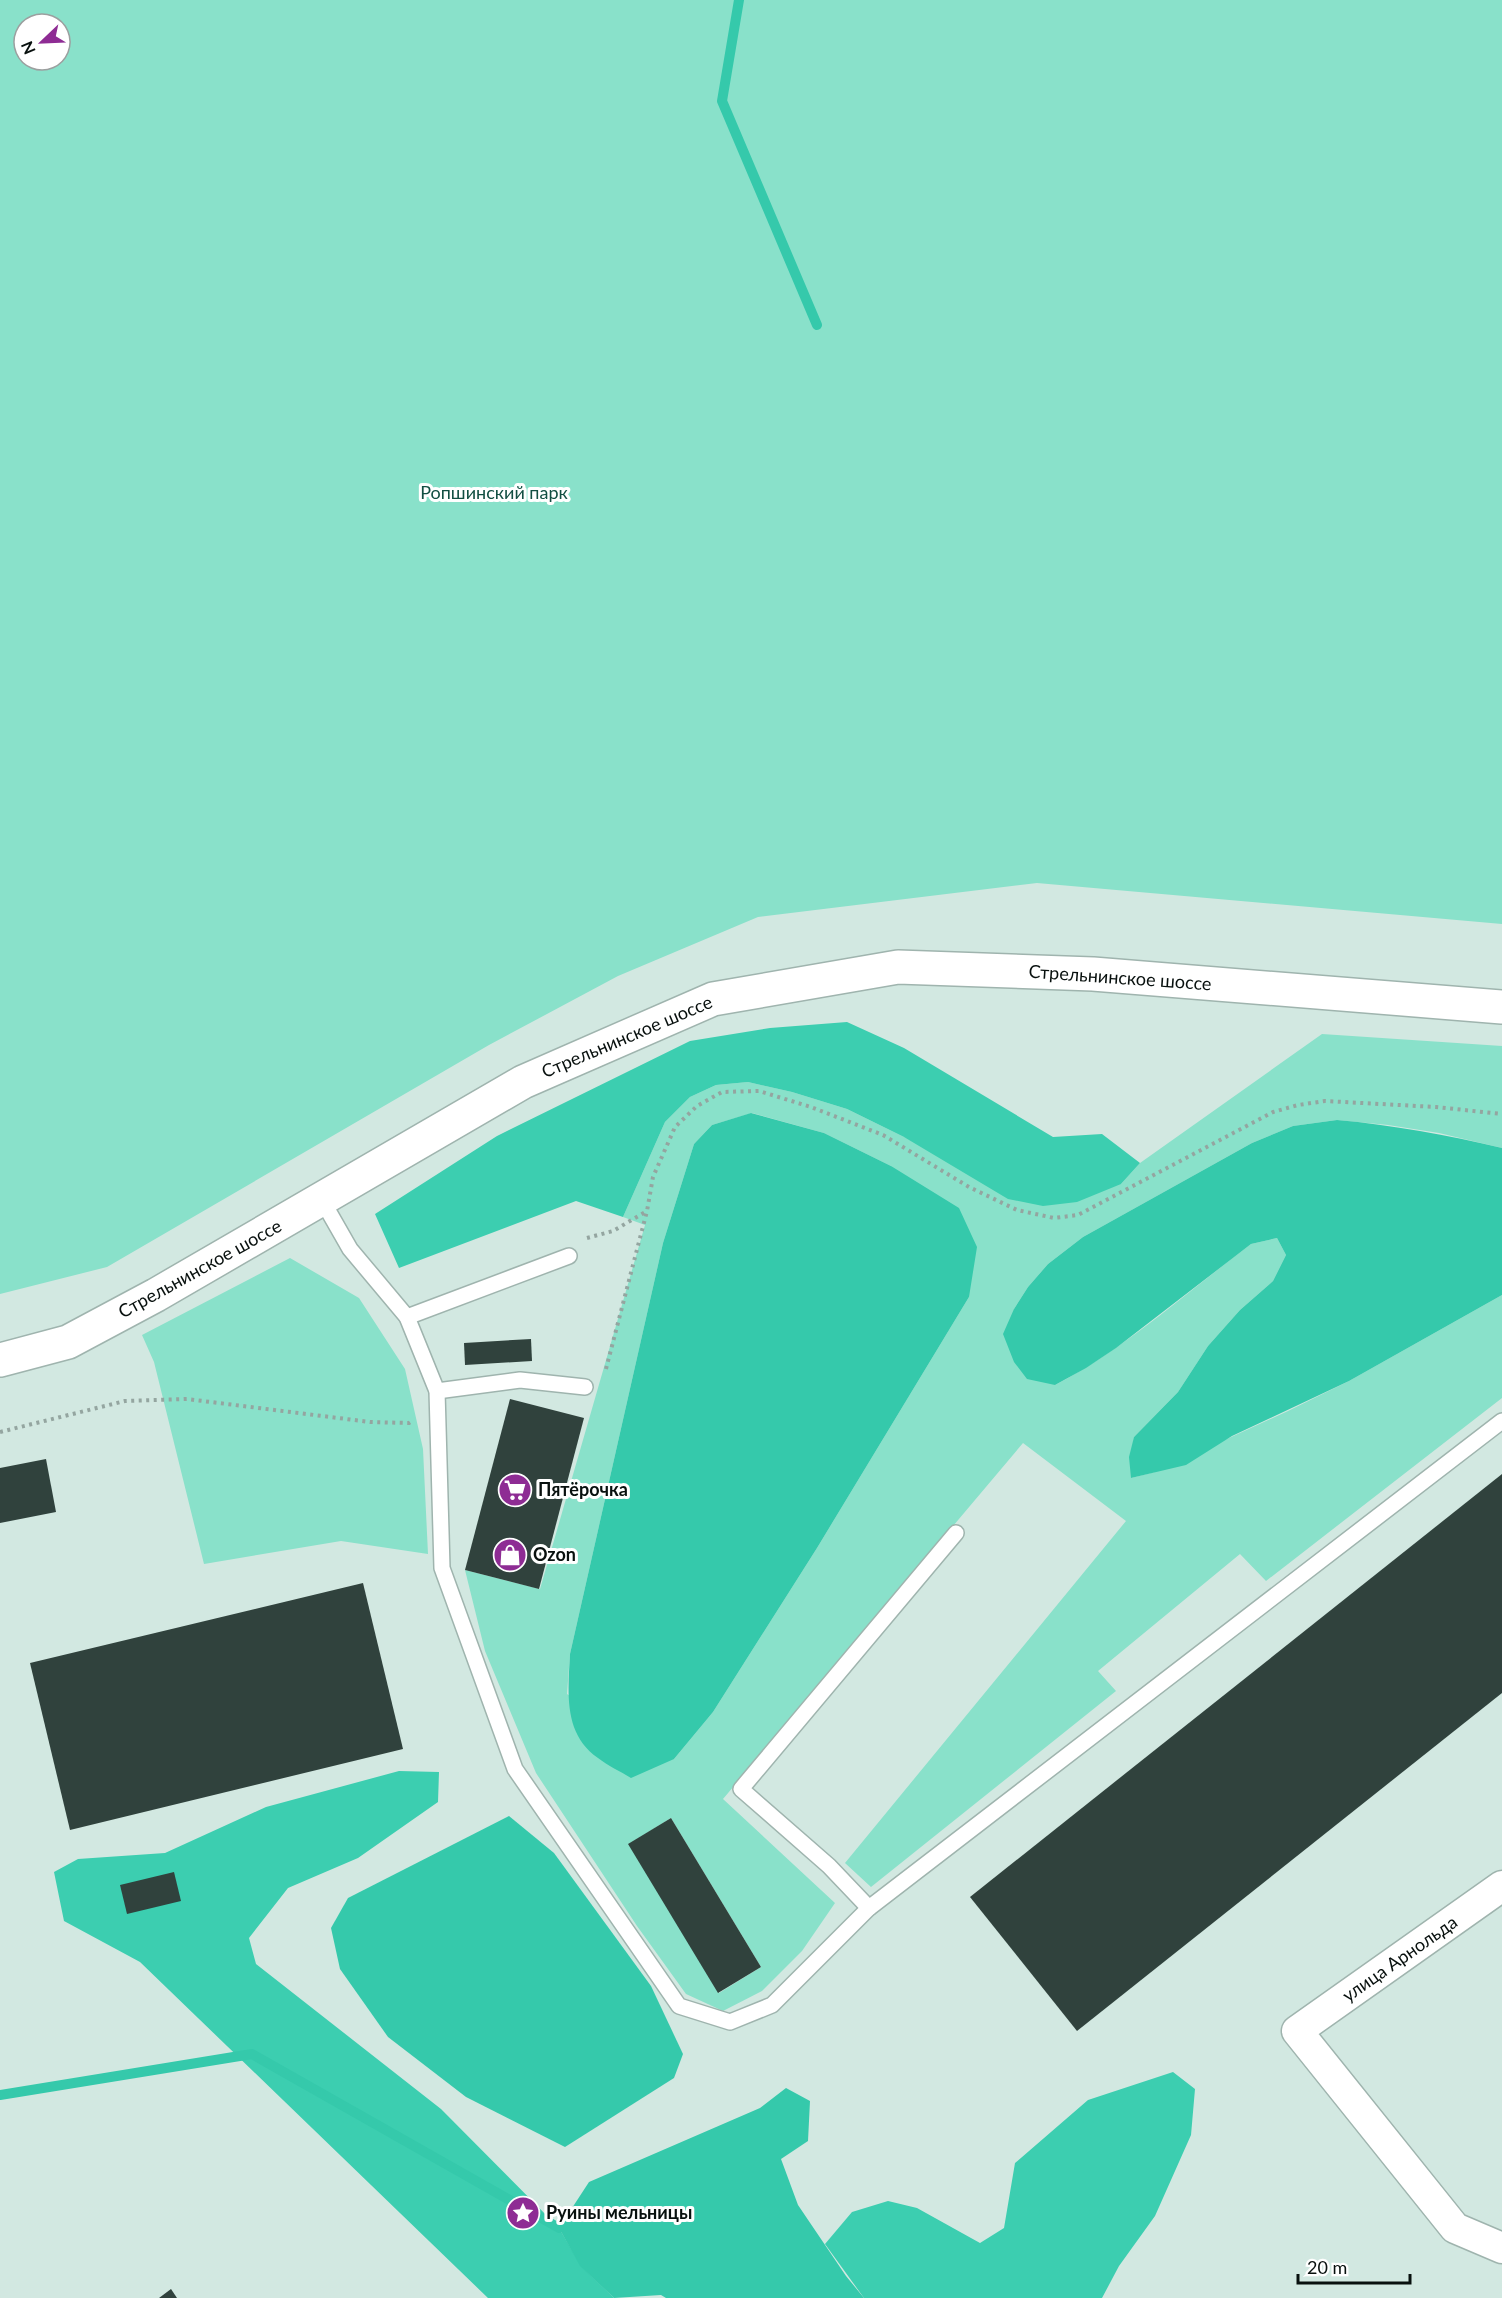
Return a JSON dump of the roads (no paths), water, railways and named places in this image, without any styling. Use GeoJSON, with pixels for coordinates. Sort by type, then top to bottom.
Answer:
{"type":"FeatureCollection","features":[{"type":"Feature","properties":{"kind":"main road","name":"Стрельнинское шоссе"},"geometry":{"type":"LineString","coordinates":[[0,1360],[68,1342],[156,1295],[523,1082],[713,999],[897,967],[1093,974],[1502,1007]]}},
{"type":"Feature","properties":{"kind":"street","name":"улица Арнольда"},"geometry":{"type":"LineString","coordinates":[[1502,1886],[1297,2031],[1455,2228],[1502,2248]]}},
{"type":"Feature","properties":{"kind":"lane"},"geometry":{"type":"LineString","coordinates":[[322,1200],[350,1249],[407,1317],[437,1391],[442,1568],[515,1769],[679,2006],[730,2022],[771,2005],[869,1908],[1502,1421]]}},
{"type":"Feature","properties":{"kind":"lane"},"geometry":{"type":"LineString","coordinates":[[407,1317],[569,1256]]}},
{"type":"Feature","properties":{"kind":"lane"},"geometry":{"type":"LineString","coordinates":[[437,1391],[520,1380],[585,1387]]}},
{"type":"Feature","properties":{"kind":"lane"},"geometry":{"type":"LineString","coordinates":[[869,1908],[829,1866],[741,1789],[956,1533]]}},
{"type":"Feature","properties":{"kind":"waterway"},"geometry":{"type":"LineString","coordinates":[[739,0],[722,101],[817,325]]}},
{"type":"Feature","properties":{"kind":"waterway"},"geometry":{"type":"LineString","coordinates":[[0,2095],[252,2054],[559,2228]]}},
{"type":"Feature","properties":{"kind":"place","name":"Пятёрочка"},"geometry":{"type":"Point","coordinates":[515,1490]}},
{"type":"Feature","properties":{"kind":"place","name":"Ozon"},"geometry":{"type":"Point","coordinates":[510,1555]}},
{"type":"Feature","properties":{"kind":"place","name":"Руины мельницы"},"geometry":{"type":"Point","coordinates":[523,2213]}},
{"type":"Feature","properties":{"kind":"park label","name":"Ропшинский парк"},"geometry":{"type":"Point","coordinates":[494,493]}}]}
